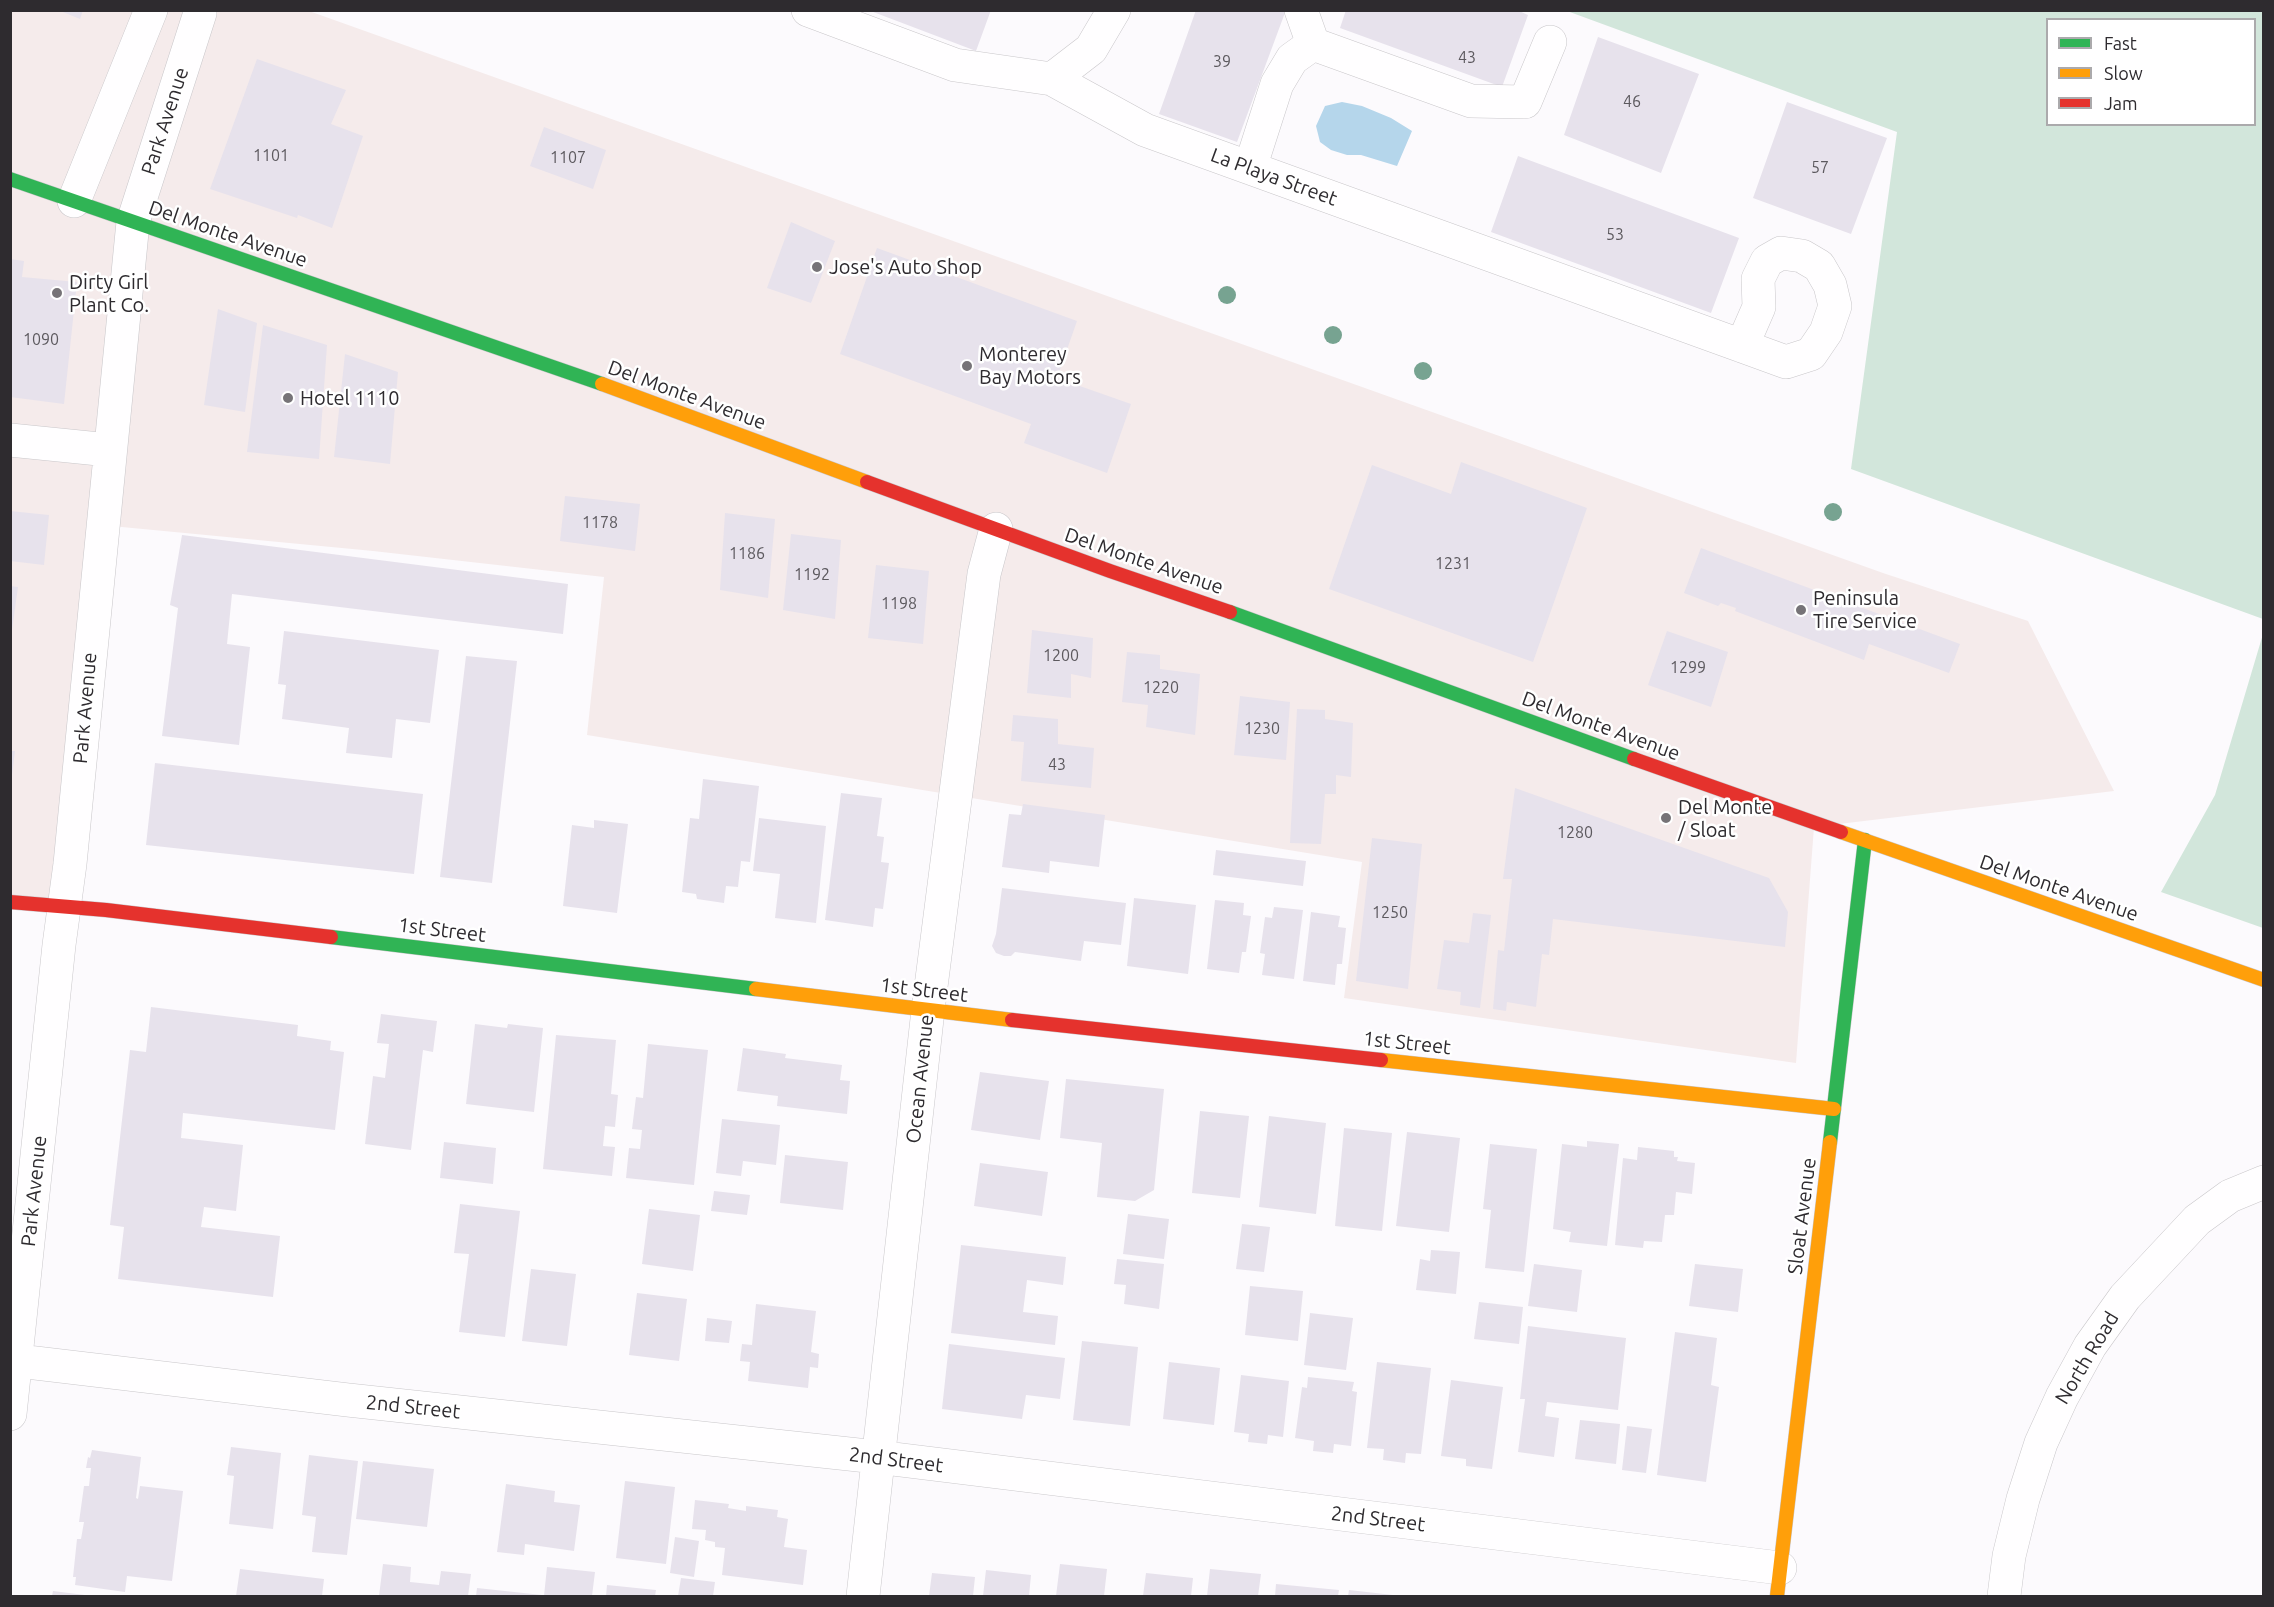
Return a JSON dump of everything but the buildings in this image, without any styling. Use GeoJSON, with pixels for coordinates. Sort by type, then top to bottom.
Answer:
{"type":"FeatureCollection","features":[{"type":"Feature","properties":{"kind":"street"},"geometry":{"type":"LineString","coordinates":[[74,201],[151,10]]}},
{"type":"Feature","properties":{"kind":"street","name":"Park Avenue"},"geometry":{"type":"LineString","coordinates":[[10,1414],[63,908],[70,864],[133,222],[200,14],[199,10]]}},
{"type":"Feature","properties":{"kind":"street","name":"La Playa Street"},"geometry":{"type":"LineString","coordinates":[[808,10],[955,65],[1052,79],[1145,130],[1742,346]]}},
{"type":"Feature","properties":{"kind":"street"},"geometry":{"type":"LineString","coordinates":[[1052,79],[1091,49],[1114,10]]}},
{"type":"Feature","properties":{"kind":"street"},"geometry":{"type":"LineString","coordinates":[[1301,10],[1313,44]]}},
{"type":"Feature","properties":{"kind":"street"},"geometry":{"type":"LineString","coordinates":[[1313,44],[1471,101],[1525,102],[1550,42]]}},
{"type":"Feature","properties":{"kind":"street"},"geometry":{"type":"LineString","coordinates":[[1250,168],[1277,84],[1292,59],[1313,44]]}},
{"type":"Feature","properties":{"kind":"street","name":"Del Monte Avenue"},"geometry":{"type":"LineString","coordinates":[[10,179],[568,372],[1573,738],[2264,980]]}},
{"type":"Feature","properties":{"kind":"street"},"geometry":{"type":"LineString","coordinates":[[10,440],[109,450]]}},
{"type":"Feature","properties":{"kind":"street","name":"Ocean Avenue"},"geometry":{"type":"LineString","coordinates":[[863,1596],[928,1010],[984,573],[996,529]]}},
{"type":"Feature","properties":{"kind":"street","name":"Sloat Avenue"},"geometry":{"type":"LineString","coordinates":[[1778,1582],[1865,840]]}},
{"type":"Feature","properties":{"kind":"street","name":"1st Street"},"geometry":{"type":"LineString","coordinates":[[10,902],[106,910],[928,1010],[1834,1109]]}},
{"type":"Feature","properties":{"kind":"street","name":"North Road"},"geometry":{"type":"LineString","coordinates":[[2004,1596],[2009,1556],[2023,1499],[2041,1443],[2062,1397],[2090,1346],[2125,1297],[2197,1220],[2230,1196],[2264,1182]]}},
{"type":"Feature","properties":{"kind":"street","name":"2nd Street"},"geometry":{"type":"LineString","coordinates":[[14,1361],[877,1457],[1778,1582]]}},
{"type":"Feature","properties":{"kind":"shaded area"},"geometry":{"type":"Polygon","coordinates":[[[11,11],[309,11],[1883,573],[2028,621],[2114,791],[1814,827],[1796,1063],[1344,998],[1362,862],[587,735],[604,577],[373,551],[101,525],[63,908],[11,902],[11,11]]]}},
{"type":"Feature","properties":{"kind":"green space"},"geometry":{"type":"Polygon","coordinates":[[[1567,11],[2263,11],[2263,619],[1851,469],[1897,132],[1567,11]]]}},
{"type":"Feature","properties":{"kind":"green space"},"geometry":{"type":"Polygon","coordinates":[[[2263,634],[2263,928],[2161,892],[2215,795],[2263,634]]]}},
{"type":"Feature","properties":{"kind":"water"},"geometry":{"type":"Polygon","coordinates":[[[1342,102],[1362,106],[1391,118],[1412,131],[1397,166],[1361,155],[1347,155],[1331,150],[1320,142],[1316,126],[1325,106],[1342,102]]]}},
{"type":"Feature","properties":{"kind":"traffic: fast"},"geometry":{"type":"LineString","coordinates":[[10,179],[602,384]]}},
{"type":"Feature","properties":{"kind":"traffic: fast"},"geometry":{"type":"LineString","coordinates":[[1230,612],[1634,759]]}},
{"type":"Feature","properties":{"kind":"traffic: fast"},"geometry":{"type":"LineString","coordinates":[[1830,1142],[1865,840]]}},
{"type":"Feature","properties":{"kind":"traffic: fast"},"geometry":{"type":"LineString","coordinates":[[331,937],[756,989]]}},
{"type":"Feature","properties":{"kind":"traffic: slow"},"geometry":{"type":"LineString","coordinates":[[602,384],[867,482]]}},
{"type":"Feature","properties":{"kind":"traffic: slow"},"geometry":{"type":"LineString","coordinates":[[1841,832],[2264,980]]}},
{"type":"Feature","properties":{"kind":"traffic: slow"},"geometry":{"type":"LineString","coordinates":[[756,989],[1012,1020]]}},
{"type":"Feature","properties":{"kind":"traffic: slow"},"geometry":{"type":"LineString","coordinates":[[1381,1060],[1834,1109]]}},
{"type":"Feature","properties":{"kind":"traffic: slow"},"geometry":{"type":"LineString","coordinates":[[1777,1596],[1830,1142]]}},
{"type":"Feature","properties":{"kind":"traffic: jam"},"geometry":{"type":"LineString","coordinates":[[867,482],[1110,571],[1230,612]]}},
{"type":"Feature","properties":{"kind":"traffic: jam"},"geometry":{"type":"LineString","coordinates":[[1634,759],[1841,832]]}},
{"type":"Feature","properties":{"kind":"traffic: jam"},"geometry":{"type":"LineString","coordinates":[[10,902],[106,910],[331,937]]}},
{"type":"Feature","properties":{"kind":"traffic: jam"},"geometry":{"type":"LineString","coordinates":[[1012,1020],[1381,1060]]}},
{"type":"Feature","properties":{"kind":"place","name":"Jose's Auto Shop"},"geometry":{"type":"Point","coordinates":[817,267]}},
{"type":"Feature","properties":{"kind":"place","name":"Dirty Girl Plant Co."},"geometry":{"type":"Point","coordinates":[57,293]}},
{"type":"Feature","properties":{"kind":"place","name":"Monterey Bay Motors"},"geometry":{"type":"Point","coordinates":[967,366]}},
{"type":"Feature","properties":{"kind":"place","name":"Hotel 1110"},"geometry":{"type":"Point","coordinates":[288,398]}},
{"type":"Feature","properties":{"kind":"place","name":"Peninsula Tire Service"},"geometry":{"type":"Point","coordinates":[1801,610]}},
{"type":"Feature","properties":{"kind":"place","name":"Del Monte / Sloat"},"geometry":{"type":"Point","coordinates":[1666,818]}}]}
